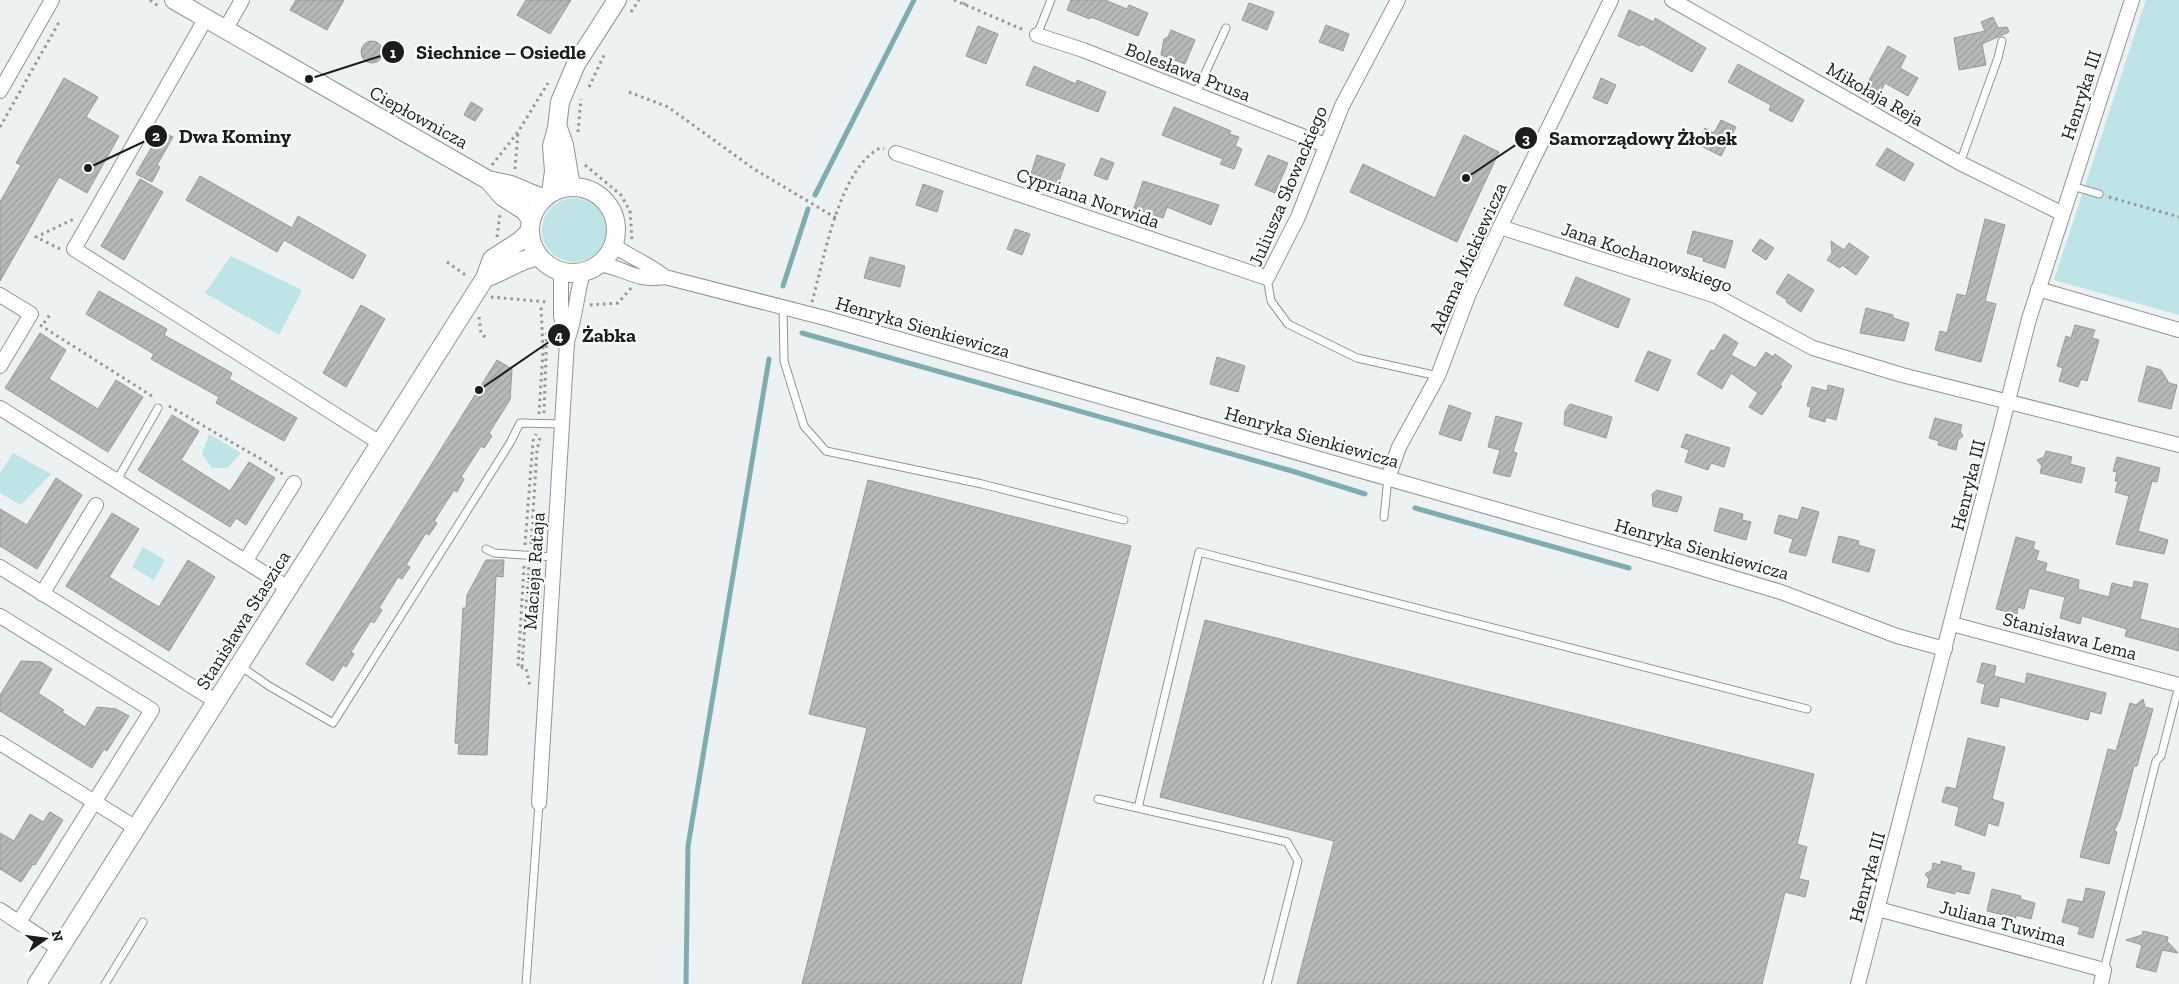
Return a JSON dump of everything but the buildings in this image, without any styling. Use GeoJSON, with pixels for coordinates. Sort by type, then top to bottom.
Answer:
{"type":"FeatureCollection","features":[{"type":"Feature","properties":{"kind":"street"},"geometry":{"type":"LineString","coordinates":[[0,91],[52,0]]}},
{"type":"Feature","properties":{"kind":"street","name":"Ciepłownicza"},"geometry":{"type":"LineString","coordinates":[[174,0],[225,30],[489,174],[512,185],[547,196]]}},
{"type":"Feature","properties":{"kind":"street"},"geometry":{"type":"LineString","coordinates":[[225,30],[242,0]]}},
{"type":"Feature","properties":{"kind":"street"},"geometry":{"type":"LineString","coordinates":[[547,196],[571,187],[585,189],[597,195],[607,205],[613,217],[615,231],[613,245],[608,255],[591,268],[570,273],[557,270],[539,256],[532,245],[531,225],[547,196],[554,171],[552,146],[557,128],[560,102],[576,64],[617,0]]}},
{"type":"Feature","properties":{"kind":"street","name":"Juliusza Słowackiego"},"geometry":{"type":"LineString","coordinates":[[1267,278],[1298,217],[1342,106],[1398,0]]}},
{"type":"Feature","properties":{"kind":"street","name":"Adama Mickiewicza"},"geometry":{"type":"LineString","coordinates":[[1388,478],[1399,447],[1438,376],[1468,296],[1500,227],[1611,0]]}},
{"type":"Feature","properties":{"kind":"street","name":"Mikołaja Reja"},"geometry":{"type":"LineString","coordinates":[[1672,0],[1960,163],[2063,214]]}},
{"type":"Feature","properties":{"kind":"street","name":"Henryka III"},"geometry":{"type":"LineString","coordinates":[[1858,984],[1952,624],[2007,401],[2038,289],[2132,0]]}},
{"type":"Feature","properties":{"kind":"street"},"geometry":{"type":"LineString","coordinates":[[206,18],[74,249],[380,443]]}},
{"type":"Feature","properties":{"kind":"street","name":"Bolesława Prusa"},"geometry":{"type":"LineString","coordinates":[[1037,35],[1325,145]]}},
{"type":"Feature","properties":{"kind":"street"},"geometry":{"type":"LineString","coordinates":[[557,128],[564,145],[571,187]]}},
{"type":"Feature","properties":{"kind":"street","name":"Cypriana Norwida"},"geometry":{"type":"LineString","coordinates":[[896,153],[1267,278]]}},
{"type":"Feature","properties":{"kind":"street","name":"Ciepłownicza"},"geometry":{"type":"LineString","coordinates":[[489,174],[504,197],[525,211],[531,225]]}},
{"type":"Feature","properties":{"kind":"street","name":"Stanisława Staszica"},"geometry":{"type":"LineString","coordinates":[[37,984],[473,295],[477,278],[492,259],[520,241],[531,225]]}},
{"type":"Feature","properties":{"kind":"street","name":"Jana Kochanowskiego"},"geometry":{"type":"LineString","coordinates":[[1500,227],[1716,296],[1813,348],[1902,375],[2179,444]]}},
{"type":"Feature","properties":{"kind":"street","name":"Henryka Sienkiewicza"},"geometry":{"type":"LineString","coordinates":[[613,245],[635,260],[652,267],[665,277],[809,314],[1388,478],[1781,592],[1897,636],[1945,649]]}},
{"type":"Feature","properties":{"kind":"street"},"geometry":{"type":"LineString","coordinates":[[477,278],[501,273],[528,258],[539,256]]}},
{"type":"Feature","properties":{"kind":"street","name":"Henryka Sienkiewicza"},"geometry":{"type":"LineString","coordinates":[[591,268],[649,280],[665,277]]}},
{"type":"Feature","properties":{"kind":"street","name":"Macieja Rataja"},"geometry":{"type":"LineString","coordinates":[[539,803],[567,342],[576,317],[577,299],[591,268]]}},
{"type":"Feature","properties":{"kind":"street","name":"Macieja Rataja"},"geometry":{"type":"LineString","coordinates":[[557,270],[561,278],[561,316],[567,342]]}},
{"type":"Feature","properties":{"kind":"street"},"geometry":{"type":"LineString","coordinates":[[2038,289],[2179,330]]}},
{"type":"Feature","properties":{"kind":"street"},"geometry":{"type":"LineString","coordinates":[[0,295],[31,314],[0,366]]}},
{"type":"Feature","properties":{"kind":"street"},"geometry":{"type":"LineString","coordinates":[[0,408],[288,588]]}},
{"type":"Feature","properties":{"kind":"street"},"geometry":{"type":"LineString","coordinates":[[246,560],[294,483]]}},
{"type":"Feature","properties":{"kind":"street"},"geometry":{"type":"LineString","coordinates":[[42,594],[96,505]]}},
{"type":"Feature","properties":{"kind":"street"},"geometry":{"type":"LineString","coordinates":[[0,567],[217,702]]}},
{"type":"Feature","properties":{"kind":"street"},"geometry":{"type":"LineString","coordinates":[[0,616],[152,710],[19,922]]}},
{"type":"Feature","properties":{"kind":"street","name":"Stanisława Lema"},"geometry":{"type":"LineString","coordinates":[[1952,624],[2179,685]]}},
{"type":"Feature","properties":{"kind":"street"},"geometry":{"type":"LineString","coordinates":[[0,743],[136,828]]}},
{"type":"Feature","properties":{"kind":"street","name":"Juliana Tuwima"},"geometry":{"type":"LineString","coordinates":[[1878,909],[2104,970]]}},
{"type":"Feature","properties":{"kind":"street"},"geometry":{"type":"LineString","coordinates":[[0,910],[59,949]]}},
{"type":"Feature","properties":{"kind":"street"},"geometry":{"type":"LineString","coordinates":[[2101,984],[2104,970]]}},
{"type":"Feature","properties":{"kind":"lane"},"geometry":{"type":"LineString","coordinates":[[1037,35],[1051,0]]}},
{"type":"Feature","properties":{"kind":"lane"},"geometry":{"type":"LineString","coordinates":[[1195,95],[1226,28]]}},
{"type":"Feature","properties":{"kind":"lane"},"geometry":{"type":"LineString","coordinates":[[1960,163],[1998,58],[2002,41]]}},
{"type":"Feature","properties":{"kind":"lane"},"geometry":{"type":"LineString","coordinates":[[2072,186],[2098,194]]}},
{"type":"Feature","properties":{"kind":"lane","name":"Juliusza Słowackiego"},"geometry":{"type":"LineString","coordinates":[[1267,278],[1271,301],[1288,324],[1357,358],[1414,373],[1438,376]]}},
{"type":"Feature","properties":{"kind":"lane"},"geometry":{"type":"LineString","coordinates":[[783,307],[784,361],[804,426],[826,451],[982,484],[1124,520]]}},
{"type":"Feature","properties":{"kind":"lane"},"geometry":{"type":"LineString","coordinates":[[117,480],[158,408]]}},
{"type":"Feature","properties":{"kind":"lane"},"geometry":{"type":"LineString","coordinates":[[238,665],[268,686],[333,723],[505,451],[520,422],[562,424]]}},
{"type":"Feature","properties":{"kind":"lane"},"geometry":{"type":"LineString","coordinates":[[1384,517],[1388,478]]}},
{"type":"Feature","properties":{"kind":"lane"},"geometry":{"type":"LineString","coordinates":[[486,549],[494,553],[553,557]]}},
{"type":"Feature","properties":{"kind":"lane"},"geometry":{"type":"LineString","coordinates":[[1138,808],[1199,552],[1806,709]]}},
{"type":"Feature","properties":{"kind":"lane"},"geometry":{"type":"LineString","coordinates":[[2104,970],[2156,761],[2161,756],[2179,685]]}},
{"type":"Feature","properties":{"kind":"lane"},"geometry":{"type":"LineString","coordinates":[[1098,799],[1287,842],[1298,861],[1267,984]]}},
{"type":"Feature","properties":{"kind":"lane"},"geometry":{"type":"LineString","coordinates":[[526,984],[539,803]]}},
{"type":"Feature","properties":{"kind":"lane"},"geometry":{"type":"LineString","coordinates":[[105,984],[143,922]]}},
{"type":"Feature","properties":{"kind":"path"},"geometry":{"type":"LineString","coordinates":[[954,0],[1037,35]]}},
{"type":"Feature","properties":{"kind":"path"},"geometry":{"type":"LineString","coordinates":[[964,4],[966,0]]}},
{"type":"Feature","properties":{"kind":"path"},"geometry":{"type":"LineString","coordinates":[[578,140],[578,111],[587,86],[609,47]]}},
{"type":"Feature","properties":{"kind":"path"},"geometry":{"type":"LineString","coordinates":[[489,174],[550,80]]}},
{"type":"Feature","properties":{"kind":"path"},"geometry":{"type":"LineString","coordinates":[[629,92],[668,107],[754,169],[836,218]]}},
{"type":"Feature","properties":{"kind":"path"},"geometry":{"type":"LineString","coordinates":[[514,176],[518,132]]}},
{"type":"Feature","properties":{"kind":"path"},"geometry":{"type":"LineString","coordinates":[[809,314],[836,218],[847,189],[861,163],[868,154],[880,148],[896,153]]}},
{"type":"Feature","properties":{"kind":"path"},"geometry":{"type":"LineString","coordinates":[[582,158],[590,172],[607,181],[621,195],[630,211],[634,245]]}},
{"type":"Feature","properties":{"kind":"path"},"geometry":{"type":"LineString","coordinates":[[2098,194],[2179,217]]}},
{"type":"Feature","properties":{"kind":"path"},"geometry":{"type":"LineString","coordinates":[[447,262],[477,278]]}},
{"type":"Feature","properties":{"kind":"path"},"geometry":{"type":"LineString","coordinates":[[582,304],[601,305],[618,302],[627,295],[634,282]]}},
{"type":"Feature","properties":{"kind":"path"},"geometry":{"type":"LineString","coordinates":[[473,295],[555,302]]}},
{"type":"Feature","properties":{"kind":"path"},"geometry":{"type":"LineString","coordinates":[[546,302],[547,311]]}},
{"type":"Feature","properties":{"kind":"path"},"geometry":{"type":"LineString","coordinates":[[539,416],[543,352],[541,305]]}},
{"type":"Feature","properties":{"kind":"path"},"geometry":{"type":"LineString","coordinates":[[482,312],[479,318],[481,333],[487,339]]}},
{"type":"Feature","properties":{"kind":"path"},"geometry":{"type":"LineString","coordinates":[[42,326],[51,313]]}},
{"type":"Feature","properties":{"kind":"path"},"geometry":{"type":"LineString","coordinates":[[544,417],[548,320]]}},
{"type":"Feature","properties":{"kind":"shaded area"},"geometry":{"type":"Polygon","coordinates":[[[2146,0],[2179,0],[2179,315],[2054,280],[2146,0]]]}},
{"type":"Feature","properties":{"kind":"shaded area"},"geometry":{"type":"Polygon","coordinates":[[[574,198],[586,200],[597,207],[604,218],[606,230],[604,242],[597,253],[586,260],[574,262],[562,260],[551,253],[544,242],[542,230],[544,218],[551,207],[562,200],[574,198]]]}},
{"type":"Feature","properties":{"kind":"shaded area"},"geometry":{"type":"Polygon","coordinates":[[[231,256],[302,290],[279,335],[205,293],[231,256]]]}},
{"type":"Feature","properties":{"kind":"shaded area"},"geometry":{"type":"Polygon","coordinates":[[[209,434],[241,453],[227,468],[212,468],[202,454],[209,434]]]}},
{"type":"Feature","properties":{"kind":"shaded area"},"geometry":{"type":"Polygon","coordinates":[[[13,453],[51,474],[21,505],[0,493],[0,473],[13,453]]]}},
{"type":"Feature","properties":{"kind":"shaded area"},"geometry":{"type":"Polygon","coordinates":[[[143,547],[165,560],[154,580],[132,567],[143,547]]]}},
{"type":"Feature","properties":{"kind":"waterway"},"geometry":{"type":"LineString","coordinates":[[815,195],[914,0]]}},
{"type":"Feature","properties":{"kind":"waterway"},"geometry":{"type":"LineString","coordinates":[[783,286],[808,209]]}},
{"type":"Feature","properties":{"kind":"waterway"},"geometry":{"type":"LineString","coordinates":[[802,333],[1292,471],[1365,494]]}},
{"type":"Feature","properties":{"kind":"waterway"},"geometry":{"type":"LineString","coordinates":[[686,984],[688,846],[769,359]]}},
{"type":"Feature","properties":{"kind":"waterway"},"geometry":{"type":"LineString","coordinates":[[1415,508],[1629,568]]}},
{"type":"Feature","properties":{"kind":"place","name":"Siechnice – Osiedle"},"geometry":{"type":"Point","coordinates":[309,79]}},
{"type":"Feature","properties":{"kind":"place","name":"Dwa Kominy"},"geometry":{"type":"Point","coordinates":[88,168]}},
{"type":"Feature","properties":{"kind":"place","name":"Samorządowy Żłobek"},"geometry":{"type":"Point","coordinates":[1466,178]}},
{"type":"Feature","properties":{"kind":"place","name":"Żabka"},"geometry":{"type":"Point","coordinates":[479,390]}}]}
